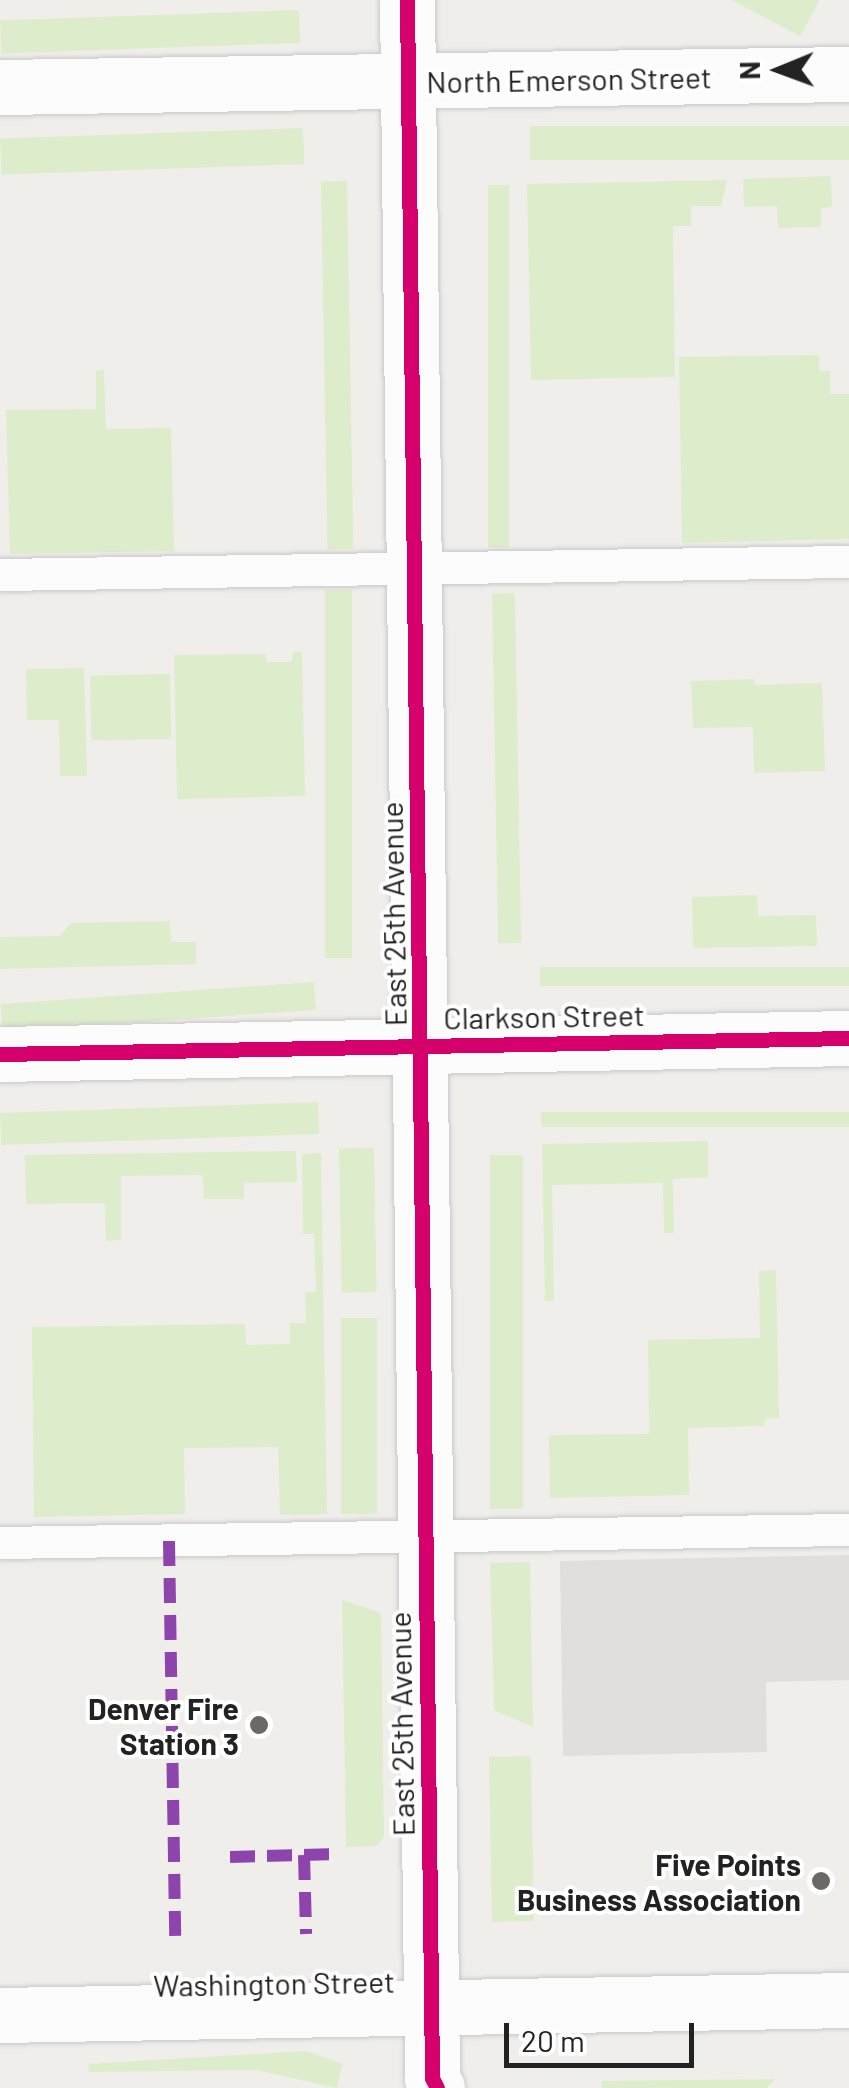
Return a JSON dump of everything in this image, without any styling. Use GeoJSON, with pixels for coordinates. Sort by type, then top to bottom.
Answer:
{"type":"FeatureCollection","features":[{"type":"Feature","properties":{"kind":"street","name":"East 25th Avenue"},"geometry":{"type":"LineString","coordinates":[[408,0],[432,2007],[437,2088]]}},
{"type":"Feature","properties":{"kind":"street","name":"North Emerson Street"},"geometry":{"type":"LineString","coordinates":[[0,87],[849,74]]}},
{"type":"Feature","properties":{"kind":"street","name":"Clarkson Street"},"geometry":{"type":"LineString","coordinates":[[0,1054],[849,1038]]}},
{"type":"Feature","properties":{"kind":"street","name":"Washington Street"},"geometry":{"type":"LineString","coordinates":[[0,2015],[849,2000]]}},
{"type":"Feature","properties":{"kind":"lane"},"geometry":{"type":"LineString","coordinates":[[0,576],[849,562]]}},
{"type":"Feature","properties":{"kind":"lane"},"geometry":{"type":"LineString","coordinates":[[0,1543],[849,1530]]}},
{"type":"Feature","properties":{"kind":"green space"},"geometry":{"type":"Polygon","coordinates":[[[732,0],[819,1],[800,36],[732,0]]]}},
{"type":"Feature","properties":{"kind":"green space"},"geometry":{"type":"Polygon","coordinates":[[[299,10],[300,43],[1,53],[0,20],[299,10]]]}},
{"type":"Feature","properties":{"kind":"green space"},"geometry":{"type":"Polygon","coordinates":[[[530,126],[849,126],[849,160],[530,160],[530,126]]]}},
{"type":"Feature","properties":{"kind":"green space"},"geometry":{"type":"Polygon","coordinates":[[[303,128],[304,164],[1,175],[0,139],[303,128]]]}},
{"type":"Feature","properties":{"kind":"green space"},"geometry":{"type":"Polygon","coordinates":[[[831,176],[832,207],[821,208],[821,227],[778,228],[777,206],[744,207],[743,179],[831,176]]]}},
{"type":"Feature","properties":{"kind":"green space"},"geometry":{"type":"Polygon","coordinates":[[[727,180],[721,206],[691,206],[691,226],[673,226],[675,377],[531,380],[527,184],[727,180]]]}},
{"type":"Feature","properties":{"kind":"green space"},"geometry":{"type":"Polygon","coordinates":[[[321,181],[347,181],[353,549],[327,549],[321,181]]]}},
{"type":"Feature","properties":{"kind":"green space"},"geometry":{"type":"Polygon","coordinates":[[[488,185],[509,185],[509,547],[488,547],[488,185]]]}},
{"type":"Feature","properties":{"kind":"green space"},"geometry":{"type":"Polygon","coordinates":[[[819,355],[819,371],[830,371],[830,394],[849,394],[849,539],[682,543],[679,357],[819,355]]]}},
{"type":"Feature","properties":{"kind":"green space"},"geometry":{"type":"Polygon","coordinates":[[[104,370],[106,429],[171,428],[174,551],[10,554],[6,410],[96,409],[96,371],[104,370]]]}},
{"type":"Feature","properties":{"kind":"green space"},"geometry":{"type":"Polygon","coordinates":[[[325,590],[352,590],[352,958],[325,958],[325,590]]]}},
{"type":"Feature","properties":{"kind":"green space"},"geometry":{"type":"Polygon","coordinates":[[[492,593],[515,593],[521,943],[498,943],[492,593]]]}},
{"type":"Feature","properties":{"kind":"green space"},"geometry":{"type":"Polygon","coordinates":[[[293,652],[302,652],[305,796],[177,799],[174,655],[266,654],[266,662],[292,662],[293,652]]]}},
{"type":"Feature","properties":{"kind":"green space"},"geometry":{"type":"Polygon","coordinates":[[[84,668],[87,776],[60,776],[59,720],[27,720],[26,669],[84,668]]]}},
{"type":"Feature","properties":{"kind":"green space"},"geometry":{"type":"Polygon","coordinates":[[[170,674],[171,739],[91,740],[90,675],[170,674]]]}},
{"type":"Feature","properties":{"kind":"green space"},"geometry":{"type":"Polygon","coordinates":[[[754,679],[755,685],[822,683],[825,771],[754,773],[753,727],[693,728],[691,681],[754,679]]]}},
{"type":"Feature","properties":{"kind":"green space"},"geometry":{"type":"Polygon","coordinates":[[[757,895],[758,916],[816,915],[817,946],[693,948],[692,897],[757,895]]]}},
{"type":"Feature","properties":{"kind":"green space"},"geometry":{"type":"Polygon","coordinates":[[[170,921],[171,942],[196,942],[196,964],[0,969],[0,937],[60,936],[71,923],[170,921]]]}},
{"type":"Feature","properties":{"kind":"green space"},"geometry":{"type":"Polygon","coordinates":[[[540,967],[849,967],[849,986],[540,986],[540,967]]]}},
{"type":"Feature","properties":{"kind":"green space"},"geometry":{"type":"Polygon","coordinates":[[[314,982],[316,1010],[3,1032],[1,1004],[314,982]]]}},
{"type":"Feature","properties":{"kind":"green space"},"geometry":{"type":"Polygon","coordinates":[[[318,1102],[319,1134],[1,1145],[0,1113],[318,1102]]]}},
{"type":"Feature","properties":{"kind":"green space"},"geometry":{"type":"Polygon","coordinates":[[[541,1112],[849,1112],[849,1127],[541,1127],[541,1112]]]}},
{"type":"Feature","properties":{"kind":"green space"},"geometry":{"type":"Polygon","coordinates":[[[708,1141],[708,1177],[673,1179],[674,1233],[664,1233],[663,1183],[552,1185],[554,1301],[545,1301],[542,1144],[708,1141]]]}},
{"type":"Feature","properties":{"kind":"green space"},"geometry":{"type":"Polygon","coordinates":[[[374,1148],[377,1292],[342,1293],[339,1149],[374,1148]]]}},
{"type":"Feature","properties":{"kind":"green space"},"geometry":{"type":"Polygon","coordinates":[[[296,1151],[297,1182],[244,1183],[244,1199],[204,1199],[203,1175],[121,1176],[121,1240],[106,1241],[105,1203],[26,1204],[25,1155],[296,1151]]]}},
{"type":"Feature","properties":{"kind":"green space"},"geometry":{"type":"Polygon","coordinates":[[[321,1153],[327,1514],[280,1515],[278,1447],[184,1448],[185,1514],[34,1517],[32,1327],[245,1324],[246,1345],[290,1344],[290,1323],[306,1323],[305,1292],[316,1292],[314,1234],[303,1234],[302,1154],[321,1153]]]}},
{"type":"Feature","properties":{"kind":"green space"},"geometry":{"type":"Polygon","coordinates":[[[490,1155],[523,1155],[523,1509],[490,1509],[490,1155]]]}},
{"type":"Feature","properties":{"kind":"green space"},"geometry":{"type":"Polygon","coordinates":[[[776,1270],[779,1418],[765,1419],[765,1426],[688,1428],[689,1495],[550,1498],[549,1435],[649,1434],[648,1340],[760,1338],[759,1271],[776,1270]]]}},
{"type":"Feature","properties":{"kind":"green space"},"geometry":{"type":"Polygon","coordinates":[[[341,1318],[377,1318],[377,1514],[341,1514],[341,1318]]]}},
{"type":"Feature","properties":{"kind":"green space"},"geometry":{"type":"Polygon","coordinates":[[[530,1562],[533,1727],[494,1710],[490,1563],[530,1562]]]}},
{"type":"Feature","properties":{"kind":"green space"},"geometry":{"type":"Polygon","coordinates":[[[342,1600],[381,1613],[384,1837],[377,1846],[346,1847],[342,1600]]]}},
{"type":"Feature","properties":{"kind":"green space"},"geometry":{"type":"Polygon","coordinates":[[[531,1756],[534,1921],[492,1922],[489,1757],[531,1756]]]}},
{"type":"Feature","properties":{"kind":"green space"},"geometry":{"type":"Polygon","coordinates":[[[307,2051],[342,2064],[337,2088],[256,2070],[89,2072],[88,2064],[307,2051]]]}},
{"type":"Feature","properties":{"kind":"green space"},"geometry":{"type":"Polygon","coordinates":[[[775,2079],[767,2088],[602,2088],[601,2081],[775,2079]]]}},
{"type":"Feature","properties":{"kind":"shaded area"},"geometry":{"type":"Polygon","coordinates":[[[849,1555],[849,1680],[766,1682],[767,1752],[563,1756],[560,1561],[849,1555]]]}},
{"type":"Feature","properties":{"kind":"marked path"},"geometry":{"type":"LineString","coordinates":[[169,1541],[175,1936]]}},
{"type":"Feature","properties":{"kind":"marked path"},"geometry":{"type":"LineString","coordinates":[[230,1857],[338,1854]]}},
{"type":"Feature","properties":{"kind":"marked path"},"geometry":{"type":"LineString","coordinates":[[304,1855],[306,1934]]}},
{"type":"Feature","properties":{"kind":"cycle path"},"geometry":{"type":"LineString","coordinates":[[407,0],[432,2078],[437,2088]]}},
{"type":"Feature","properties":{"kind":"cycle path"},"geometry":{"type":"LineString","coordinates":[[0,1054],[849,1038]]}},
{"type":"Feature","properties":{"kind":"place","name":"Denver Fire Station 3"},"geometry":{"type":"Point","coordinates":[259,1725]}},
{"type":"Feature","properties":{"kind":"place","name":"Five Points Business Association"},"geometry":{"type":"Point","coordinates":[821,1881]}}]}
